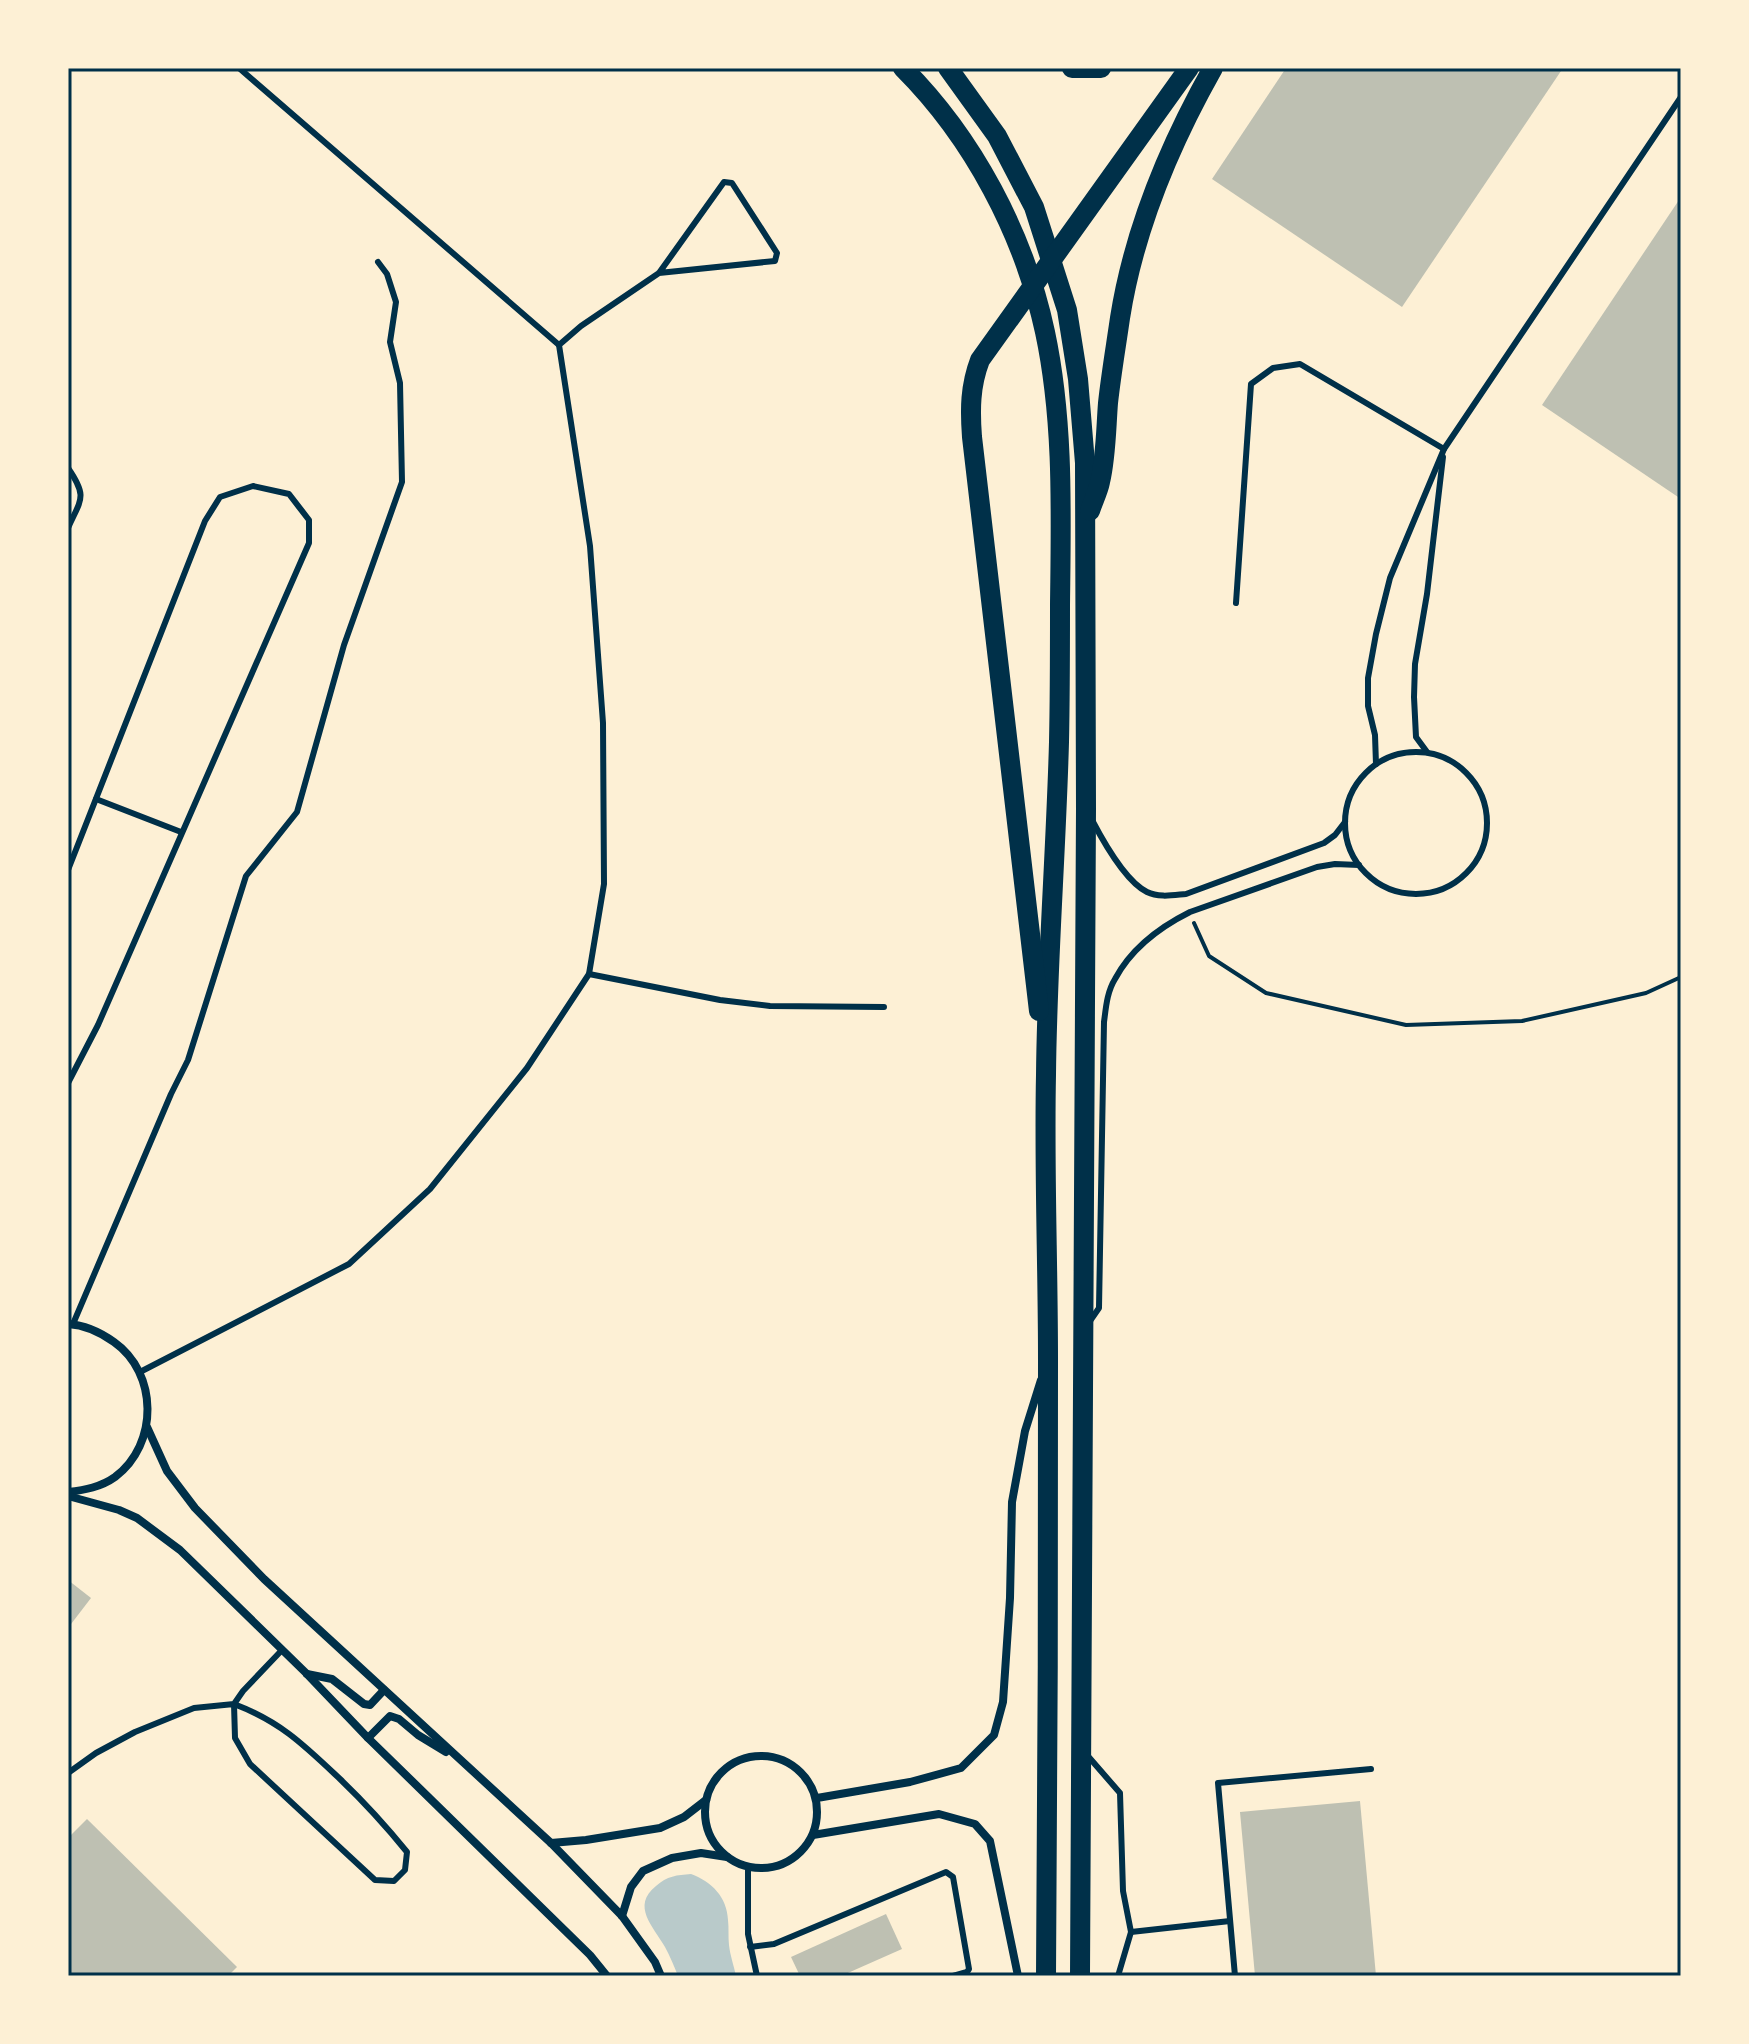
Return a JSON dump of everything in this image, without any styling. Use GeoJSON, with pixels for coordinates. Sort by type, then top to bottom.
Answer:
{"type":"FeatureCollection","features":[{"type":"Feature","properties":{"kind":"highway"},"geometry":{"type":"LineString","coordinates":[[903,68],[937,105],[967,146],[1019,246],[1044,326],[1056,399],[1060,467],[1059,742],[1046,1075],[1046,1976]]}},
{"type":"Feature","properties":{"kind":"highway"},"geometry":{"type":"LineString","coordinates":[[948,68],[997,136],[1034,207],[1067,310],[1080,393],[1085,463],[1080,1976]]}},
{"type":"Feature","properties":{"kind":"highway"},"geometry":{"type":"LineString","coordinates":[[1072,68],[1101,68]]}},
{"type":"Feature","properties":{"kind":"highway"},"geometry":{"type":"LineString","coordinates":[[1046,1075],[972,437],[971,391],[980,360],[1189,68]]}},
{"type":"Feature","properties":{"kind":"highway"},"geometry":{"type":"LineString","coordinates":[[1085,523],[1100,482],[1113,363],[1134,250],[1162,171],[1213,68]]}},
{"type":"Feature","properties":{"kind":"street"},"geometry":{"type":"LineString","coordinates":[[68,1494],[89,1490],[115,1476],[135,1454],[147,1427],[148,1399],[140,1372],[123,1349],[100,1332],[70,1324]]}},
{"type":"Feature","properties":{"kind":"street"},"geometry":{"type":"LineString","coordinates":[[817,1798],[910,1782],[961,1768],[994,1735],[1003,1702],[1012,1502],[1025,1431],[1048,1357]]}},
{"type":"Feature","properties":{"kind":"street"},"geometry":{"type":"LineString","coordinates":[[147,1427],[167,1471],[195,1508],[264,1579],[551,1843],[622,1916],[655,1962],[661,1976]]}},
{"type":"Feature","properties":{"kind":"street"},"geometry":{"type":"LineString","coordinates":[[68,1494],[137,1518],[180,1550],[590,1955],[607,1976]]}},
{"type":"Feature","properties":{"kind":"street"},"geometry":{"type":"LineString","coordinates":[[306,1673],[332,1679],[364,1704],[370,1705],[384,1690]]}},
{"type":"Feature","properties":{"kind":"street"},"geometry":{"type":"LineString","coordinates":[[368,1738],[390,1716],[463,1762]]}},
{"type":"Feature","properties":{"kind":"street"},"geometry":{"type":"LineString","coordinates":[[622,1916],[631,1887],[643,1871],[672,1858],[701,1853],[727,1857],[748,1867],[768,1869],[787,1863],[803,1852],[819,1817],[817,1798],[807,1778],[791,1764],[771,1756],[750,1756],[730,1765],[714,1780],[706,1800],[705,1816],[708,1831],[727,1857]]}},
{"type":"Feature","properties":{"kind":"street"},"geometry":{"type":"LineString","coordinates":[[551,1843],[660,1828],[684,1817],[706,1800]]}},
{"type":"Feature","properties":{"kind":"street"},"geometry":{"type":"LineString","coordinates":[[813,1835],[939,1814],[975,1824],[990,1841],[1018,1976]]}},
{"type":"Feature","properties":{"kind":"lane"},"geometry":{"type":"LineString","coordinates":[[140,1372],[349,1264],[430,1189],[527,1068],[589,974],[604,884],[603,723],[590,546],[559,345],[239,68]]}},
{"type":"Feature","properties":{"kind":"lane"},"geometry":{"type":"LineString","coordinates":[[1376,764],[1375,735],[1368,706],[1368,678],[1376,634],[1390,578],[1444,449],[1681,97]]}},
{"type":"Feature","properties":{"kind":"lane"},"geometry":{"type":"LineString","coordinates":[[559,345],[581,326],[659,273],[724,182],[732,183],[777,253],[775,261],[659,273]]}},
{"type":"Feature","properties":{"kind":"lane"},"geometry":{"type":"LineString","coordinates":[[70,1324],[188,1060],[246,876],[297,812],[344,645],[402,482],[400,383],[390,342],[396,302],[387,274],[378,262]]}},
{"type":"Feature","properties":{"kind":"lane"},"geometry":{"type":"LineString","coordinates":[[1236,603],[1251,384],[1273,368],[1300,364],[1444,449]]}},
{"type":"Feature","properties":{"kind":"lane"},"geometry":{"type":"LineString","coordinates":[[1428,752],[1416,737],[1415,664],[1427,594],[1444,449]]}},
{"type":"Feature","properties":{"kind":"lane"},"geometry":{"type":"LineString","coordinates":[[68,468],[82,498],[68,528]]}},
{"type":"Feature","properties":{"kind":"lane"},"geometry":{"type":"LineString","coordinates":[[68,870],[205,521],[220,497],[253,486],[289,494],[309,520],[309,543],[98,1025],[68,1083]]}},
{"type":"Feature","properties":{"kind":"lane"},"geometry":{"type":"LineString","coordinates":[[1428,752],[1450,760],[1468,774],[1481,793],[1487,816],[1486,839],[1477,860],[1462,878],[1442,889],[1419,894],[1397,891],[1376,881],[1359,865],[1349,845],[1345,822],[1349,800],[1359,780],[1376,764],[1401,753],[1428,752]]}},
{"type":"Feature","properties":{"kind":"lane"},"geometry":{"type":"LineString","coordinates":[[96,799],[181,832]]}},
{"type":"Feature","properties":{"kind":"lane"},"geometry":{"type":"LineString","coordinates":[[1086,808],[1120,866],[1148,892],[1165,896],[1186,894],[1324,843],[1345,822]]}},
{"type":"Feature","properties":{"kind":"lane"},"geometry":{"type":"LineString","coordinates":[[1083,1331],[1099,1308],[1104,1022],[1107,999],[1114,980],[1133,954],[1158,931],[1190,912],[1317,867],[1359,865]]}},
{"type":"Feature","properties":{"kind":"lane"},"geometry":{"type":"LineString","coordinates":[[589,974],[720,1000],[770,1006],[884,1007]]}},
{"type":"Feature","properties":{"kind":"lane"},"geometry":{"type":"LineString","coordinates":[[68,1773],[96,1753],[135,1732],[194,1708],[234,1704],[258,1713],[297,1738],[379,1817],[407,1852],[405,1870],[394,1881],[375,1880],[250,1764],[235,1738],[234,1704],[282,1650]]}},
{"type":"Feature","properties":{"kind":"lane"},"geometry":{"type":"LineString","coordinates":[[1081,1748],[1120,1793],[1123,1891],[1131,1932],[1118,1976]]}},
{"type":"Feature","properties":{"kind":"lane"},"geometry":{"type":"LineString","coordinates":[[1235,1976],[1218,1783],[1371,1769]]}},
{"type":"Feature","properties":{"kind":"lane"},"geometry":{"type":"LineString","coordinates":[[748,1867],[748,1934],[757,1976]]}},
{"type":"Feature","properties":{"kind":"lane"},"geometry":{"type":"LineString","coordinates":[[750,1947],[774,1944],[946,1872],[953,1877],[969,1969],[953,1976]]}},
{"type":"Feature","properties":{"kind":"lane"},"geometry":{"type":"LineString","coordinates":[[1131,1932],[1230,1921]]}},
{"type":"Feature","properties":{"kind":"path"},"geometry":{"type":"LineString","coordinates":[[1190,912],[1209,956],[1266,993],[1406,1025],[1522,1021],[1646,993],[1681,977]]}},
{"type":"Feature","properties":{"kind":"shaded area"},"geometry":{"type":"Polygon","coordinates":[[[691,1874],[712,1886],[725,1904],[736,1976],[678,1976],[667,1950],[650,1924],[645,1909],[649,1894],[664,1880],[691,1874]]]}},
{"type":"Feature","properties":{"kind":"building"},"geometry":{"type":"Polygon","coordinates":[[[1286,68],[1563,68],[1402,307],[1212,179],[1286,68]]]}},
{"type":"Feature","properties":{"kind":"building"},"geometry":{"type":"Polygon","coordinates":[[[1681,197],[1681,499],[1542,405],[1681,197]]]}},
{"type":"Feature","properties":{"kind":"building"},"geometry":{"type":"Polygon","coordinates":[[[68,1580],[91,1598],[68,1628],[68,1580]]]}},
{"type":"Feature","properties":{"kind":"building"},"geometry":{"type":"Polygon","coordinates":[[[1360,1801],[1376,1976],[1255,1976],[1240,1812],[1360,1801]]]}},
{"type":"Feature","properties":{"kind":"building"},"geometry":{"type":"Polygon","coordinates":[[[87,1819],[237,1967],[228,1976],[68,1976],[68,1838],[87,1819]]]}},
{"type":"Feature","properties":{"kind":"building"},"geometry":{"type":"Polygon","coordinates":[[[886,1914],[902,1949],[841,1976],[800,1976],[791,1957],[886,1914]]]}}]}
